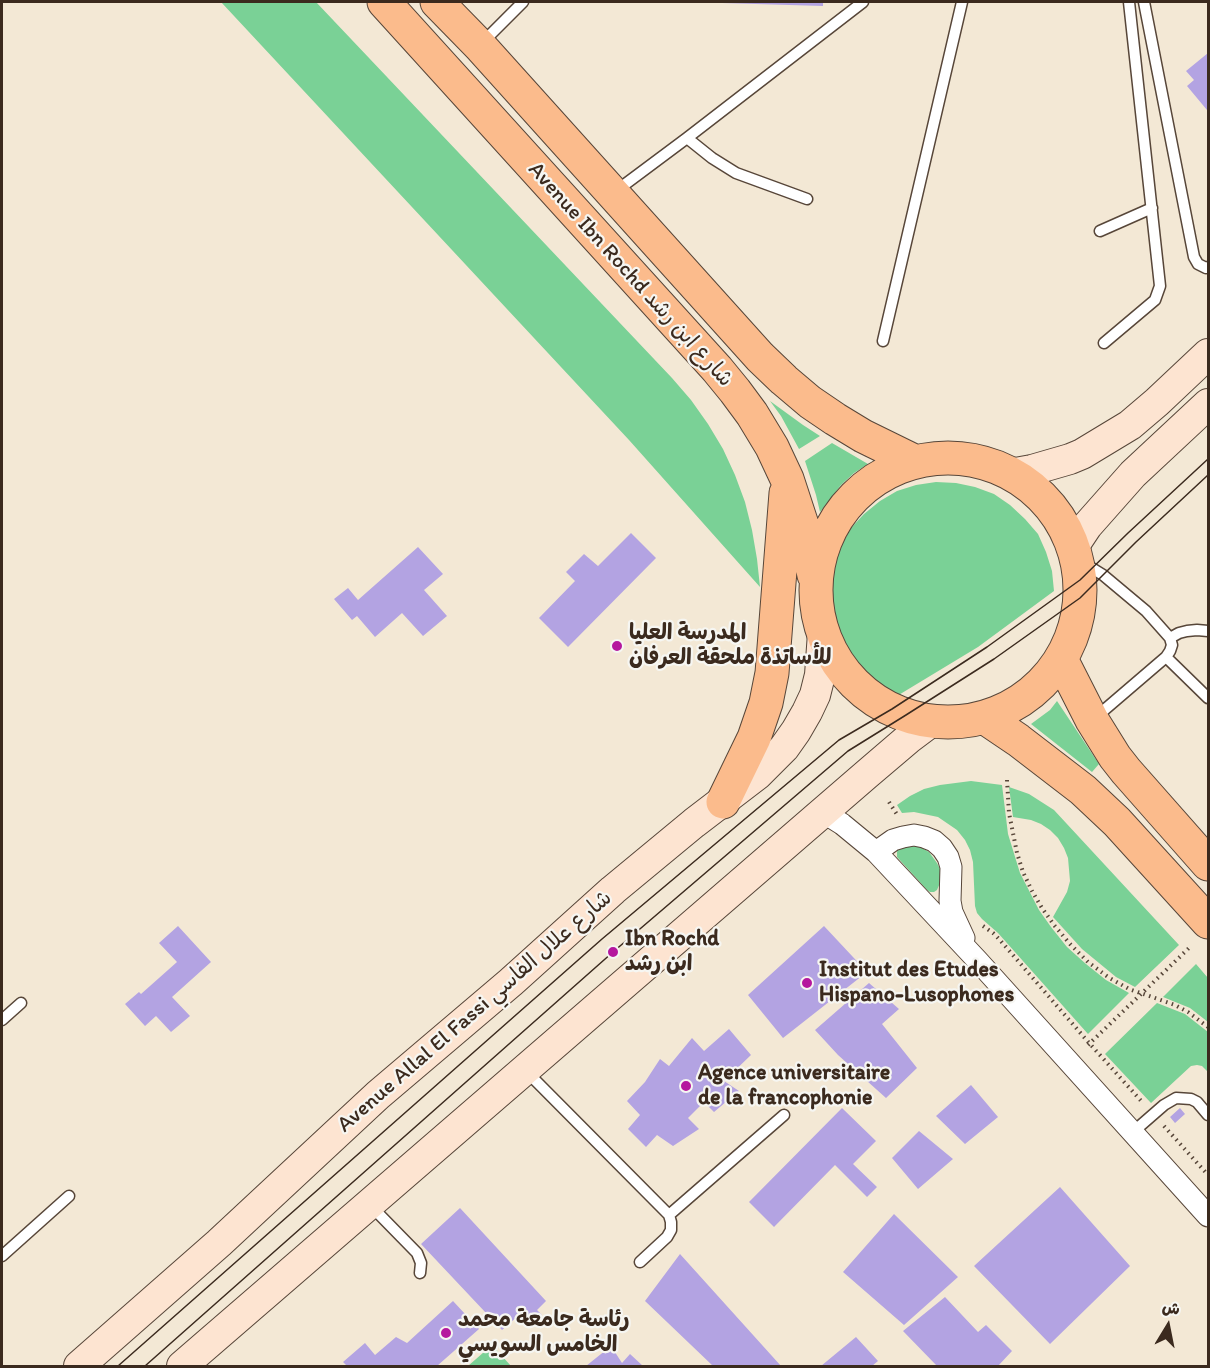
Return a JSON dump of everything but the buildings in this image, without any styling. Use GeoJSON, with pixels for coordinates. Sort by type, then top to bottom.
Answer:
{"type":"FeatureCollection","features":[{"type":"Feature","properties":{"kind":"main road","name":"Avenue Ibn Rochd شارع ابن رشد"},"geometry":{"type":"LineString","coordinates":[[384,2],[717,369],[752,414],[772,447],[787,479],[804,531],[816,584]]}},
{"type":"Feature","properties":{"kind":"main road","name":"Avenue Ibn Rochd شارع ابن رشد"},"geometry":{"type":"LineString","coordinates":[[451,7],[480,46],[760,357],[784,380],[835,419],[863,436],[916,462]]}},
{"type":"Feature","properties":{"kind":"main road"},"geometry":{"type":"LineString","coordinates":[[948,458],[964,459],[1010,474],[1027,484],[1055,512],[1075,553],[1080,580],[1080,598],[1071,640],[1061,659],[1036,689],[1002,711],[967,721],[932,721],[892,710],[865,692],[843,670],[831,652],[818,617],[816,584],[819,563],[834,524],[846,506],[878,478],[916,462],[948,458]]}},
{"type":"Feature","properties":{"kind":"main road"},"geometry":{"type":"LineString","coordinates":[[723,802],[754,738],[766,703],[771,673],[787,479]]}},
{"type":"Feature","properties":{"kind":"main road"},"geometry":{"type":"LineString","coordinates":[[1061,659],[1092,720],[1115,757],[1209,864]]}},
{"type":"Feature","properties":{"kind":"main road"},"geometry":{"type":"LineString","coordinates":[[984,717],[1083,790],[1117,822],[1209,922]]}},
{"type":"Feature","properties":{"kind":"street"},"geometry":{"type":"LineString","coordinates":[[1010,474],[1032,470],[1082,454],[1130,425],[1209,354]]}},
{"type":"Feature","properties":{"kind":"street"},"geometry":{"type":"LineString","coordinates":[[1075,553],[1087,526],[1133,474],[1209,404]]}},
{"type":"Feature","properties":{"kind":"street","name":"Avenue Allal El Fassi شارع علال الفاسي"},"geometry":{"type":"LineString","coordinates":[[79,1366],[219,1243],[378,1095],[511,982],[613,890],[758,774],[784,748],[815,695],[820,675],[823,633]]}},
{"type":"Feature","properties":{"kind":"street"},"geometry":{"type":"LineString","coordinates":[[182,1366],[823,812],[932,721]]}},
{"type":"Feature","properties":{"kind":"street"},"geometry":{"type":"LineString","coordinates":[[823,812],[842,824],[876,852],[1209,1216]]}},
{"type":"Feature","properties":{"kind":"street"},"geometry":{"type":"LineString","coordinates":[[876,852],[893,840],[914,836],[924,837],[942,848],[951,867],[952,912],[978,961]]}},
{"type":"Feature","properties":{"kind":"lane"},"geometry":{"type":"LineString","coordinates":[[480,46],[523,2]]}},
{"type":"Feature","properties":{"kind":"lane"},"geometry":{"type":"LineString","coordinates":[[613,194],[862,2]]}},
{"type":"Feature","properties":{"kind":"lane"},"geometry":{"type":"LineString","coordinates":[[883,340],[962,2]]}},
{"type":"Feature","properties":{"kind":"lane"},"geometry":{"type":"LineString","coordinates":[[1104,343],[1155,300],[1160,286],[1129,2]]}},
{"type":"Feature","properties":{"kind":"lane"},"geometry":{"type":"LineString","coordinates":[[1144,2],[1194,257],[1198,264],[1209,267]]}},
{"type":"Feature","properties":{"kind":"lane"},"geometry":{"type":"LineString","coordinates":[[687,138],[736,173],[807,200]]}},
{"type":"Feature","properties":{"kind":"lane"},"geometry":{"type":"LineString","coordinates":[[1100,231],[1152,208]]}},
{"type":"Feature","properties":{"kind":"lane"},"geometry":{"type":"LineString","coordinates":[[1075,553],[1116,584],[1146,611],[1170,638],[1172,645],[1166,657],[1092,720]]}},
{"type":"Feature","properties":{"kind":"lane"},"geometry":{"type":"LineString","coordinates":[[1170,638],[1187,631],[1209,631]]}},
{"type":"Feature","properties":{"kind":"lane"},"geometry":{"type":"LineString","coordinates":[[1166,657],[1209,698]]}},
{"type":"Feature","properties":{"kind":"lane"},"geometry":{"type":"LineString","coordinates":[[2,1020],[21,1003]]}},
{"type":"Feature","properties":{"kind":"lane"},"geometry":{"type":"LineString","coordinates":[[525,1070],[669,1215],[671,1222],[667,1237],[640,1262]]}},
{"type":"Feature","properties":{"kind":"lane"},"geometry":{"type":"LineString","coordinates":[[1133,1132],[1176,1098],[1197,1102],[1209,1115]]}},
{"type":"Feature","properties":{"kind":"lane"},"geometry":{"type":"LineString","coordinates":[[669,1215],[784,1115]]}},
{"type":"Feature","properties":{"kind":"lane"},"geometry":{"type":"LineString","coordinates":[[2,1256],[69,1196]]}},
{"type":"Feature","properties":{"kind":"lane"},"geometry":{"type":"LineString","coordinates":[[370,1205],[417,1253],[421,1263],[420,1273]]}},
{"type":"Feature","properties":{"kind":"path"},"geometry":{"type":"LineString","coordinates":[[1007,780],[1009,813],[1023,872],[1042,908],[1070,944],[1088,962],[1115,981],[1129,989],[1182,1009],[1209,1027]]}},
{"type":"Feature","properties":{"kind":"path"},"geometry":{"type":"LineString","coordinates":[[889,802],[902,821]]}},
{"type":"Feature","properties":{"kind":"path"},"geometry":{"type":"LineString","coordinates":[[979,924],[999,939],[1090,1044],[1209,1175]]}},
{"type":"Feature","properties":{"kind":"path"},"geometry":{"type":"LineString","coordinates":[[1070,1062],[1189,948]]}},
{"type":"Feature","properties":{"kind":"green space"},"geometry":{"type":"Polygon","coordinates":[[[221,2],[316,2],[672,378],[708,424],[735,475],[752,530],[760,587],[629,440],[221,2]]]}},
{"type":"Feature","properties":{"kind":"green space"},"geometry":{"type":"Polygon","coordinates":[[[770,401],[803,425],[820,436],[799,449],[770,401]]]}},
{"type":"Feature","properties":{"kind":"green space"},"geometry":{"type":"Polygon","coordinates":[[[832,443],[868,464],[841,485],[820,512],[805,461],[832,443]]]}},
{"type":"Feature","properties":{"kind":"green space"},"geometry":{"type":"Polygon","coordinates":[[[936,482],[975,487],[994,494],[1010,505],[1038,534],[1052,571],[1054,591],[978,647],[897,696],[864,674],[851,659],[841,642],[834,623],[831,604],[834,564],[851,528],[880,501],[897,491],[936,482]]]}},
{"type":"Feature","properties":{"kind":"green space"},"geometry":{"type":"Polygon","coordinates":[[[1057,701],[1099,764],[1092,772],[1031,724],[1050,710],[1057,701]]]}},
{"type":"Feature","properties":{"kind":"green space"},"geometry":{"type":"Polygon","coordinates":[[[971,781],[1002,785],[1008,834],[1020,873],[1039,910],[1051,927],[1067,947],[1086,964],[1106,980],[1129,993],[1088,1034],[998,933],[977,913],[973,862],[965,840],[957,830],[938,817],[914,812],[902,813],[897,805],[924,789],[971,781]]]}},
{"type":"Feature","properties":{"kind":"green space"},"geometry":{"type":"Polygon","coordinates":[[[1009,787],[1029,794],[1054,810],[1179,945],[1135,987],[1116,977],[1082,949],[1053,917],[1067,892],[1070,881],[1068,858],[1058,838],[1050,830],[1031,820],[1013,817],[1009,787]]]}},
{"type":"Feature","properties":{"kind":"green space"},"geometry":{"type":"Polygon","coordinates":[[[917,845],[929,852],[940,869],[940,883],[934,892],[927,890],[897,857],[898,848],[917,845]]]}},
{"type":"Feature","properties":{"kind":"green space"},"geometry":{"type":"Polygon","coordinates":[[[1196,964],[1208,978],[1208,1022],[1190,1008],[1163,997],[1196,964]]]}},
{"type":"Feature","properties":{"kind":"green space"},"geometry":{"type":"Polygon","coordinates":[[[1157,1003],[1185,1014],[1208,1032],[1208,1072],[1202,1066],[1191,1066],[1151,1103],[1105,1054],[1157,1003]]]}},
{"type":"Feature","properties":{"kind":"green space"},"geometry":{"type":"Polygon","coordinates":[[[492,1345],[511,1366],[468,1366],[492,1345]]]}},
{"type":"Feature","properties":{"kind":"tram line"},"geometry":{"type":"LineString","coordinates":[[118,1366],[602,939],[839,740],[892,709],[987,647],[1080,580],[1208,459]]}},
{"type":"Feature","properties":{"kind":"tram line"},"geometry":{"type":"LineString","coordinates":[[145,1366],[613,952],[848,751],[994,659],[1080,598],[1208,475]]}},
{"type":"Feature","properties":{"kind":"place","name":"المدرسة العليا للأساتذة ملحقة العرفان"},"geometry":{"type":"Point","coordinates":[617,646]}},
{"type":"Feature","properties":{"kind":"place","name":"Ibn Rochd ابن رشد"},"geometry":{"type":"Point","coordinates":[613,952]}},
{"type":"Feature","properties":{"kind":"place","name":"Institut des Etudes Hispano-Lusophones"},"geometry":{"type":"Point","coordinates":[807,983]}},
{"type":"Feature","properties":{"kind":"place","name":"Agence universitaire de la francophonie"},"geometry":{"type":"Point","coordinates":[686,1086]}},
{"type":"Feature","properties":{"kind":"place","name":"رئاسة جامعة محمد الخامس السويسي"},"geometry":{"type":"Point","coordinates":[446,1333]}}]}
